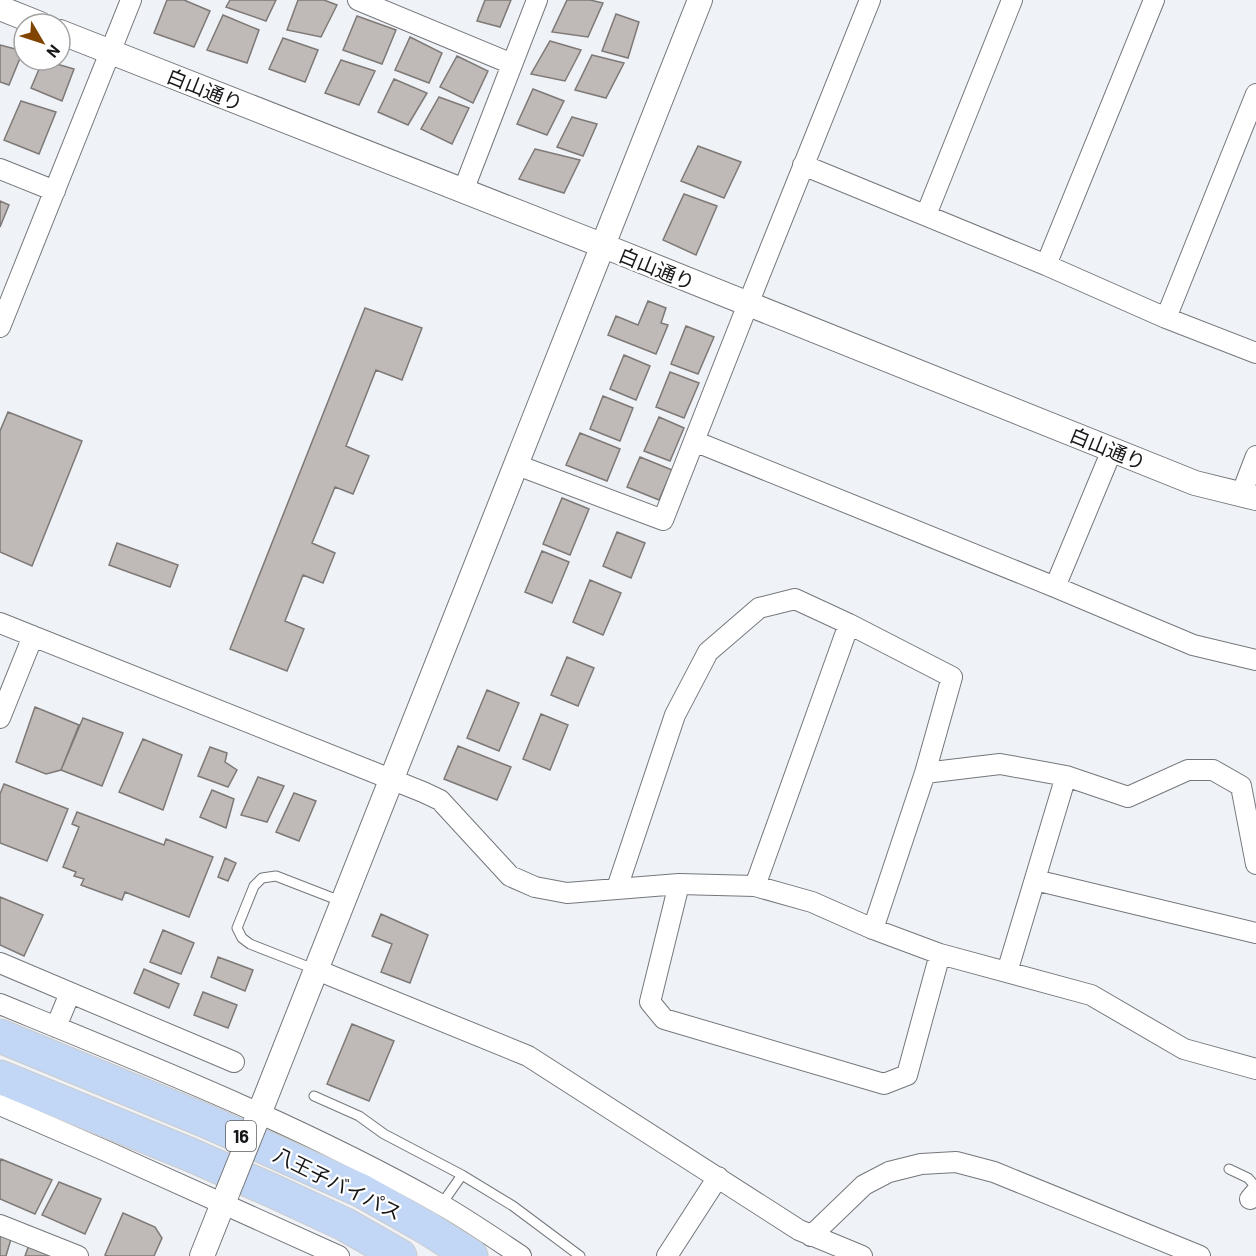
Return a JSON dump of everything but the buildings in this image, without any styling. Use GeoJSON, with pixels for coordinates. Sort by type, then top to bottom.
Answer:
{"type":"FeatureCollection","features":[{"type":"Feature","properties":{"kind":"highway","name":"八王子バイパス"},"geometry":{"type":"LineString","coordinates":[[0,1036],[206,1121],[362,1191],[471,1256]]}},
{"type":"Feature","properties":{"kind":"highway","name":"八王子バイパス"},"geometry":{"type":"LineString","coordinates":[[0,1077],[273,1191],[344,1224],[400,1256]]}},
{"type":"Feature","properties":{"kind":"street"},"geometry":{"type":"LineString","coordinates":[[0,327],[131,0]]}},
{"type":"Feature","properties":{"kind":"street"},"geometry":{"type":"LineString","coordinates":[[358,0],[395,7],[512,63]]}},
{"type":"Feature","properties":{"kind":"street"},"geometry":{"type":"LineString","coordinates":[[463,191],[537,0]]}},
{"type":"Feature","properties":{"kind":"street"},"geometry":{"type":"LineString","coordinates":[[202,1256],[518,465],[700,0]]}},
{"type":"Feature","properties":{"kind":"street"},"geometry":{"type":"LineString","coordinates":[[518,465],[663,520],[870,0]]}},
{"type":"Feature","properties":{"kind":"street"},"geometry":{"type":"LineString","coordinates":[[926,215],[1012,0]]}},
{"type":"Feature","properties":{"kind":"street"},"geometry":{"type":"LineString","coordinates":[[1046,265],[1154,0]]}},
{"type":"Feature","properties":{"kind":"street","name":"白山通り"},"geometry":{"type":"LineString","coordinates":[[72,37],[604,246],[1195,483],[1248,496]]}},
{"type":"Feature","properties":{"kind":"street"},"geometry":{"type":"LineString","coordinates":[[1166,318],[1256,94]]}},
{"type":"Feature","properties":{"kind":"street"},"geometry":{"type":"LineString","coordinates":[[803,165],[1046,265],[1166,318],[1256,353]]}},
{"type":"Feature","properties":{"kind":"street"},"geometry":{"type":"LineString","coordinates":[[0,169],[54,191]]}},
{"type":"Feature","properties":{"kind":"street"},"geometry":{"type":"LineString","coordinates":[[694,441],[1193,645],[1256,660]]}},
{"type":"Feature","properties":{"kind":"street"},"geometry":{"type":"LineString","coordinates":[[1055,587],[1112,450]]}},
{"type":"Feature","properties":{"kind":"street"},"geometry":{"type":"LineString","coordinates":[[1248,496],[1256,456]]}},
{"type":"Feature","properties":{"kind":"street"},"geometry":{"type":"LineString","coordinates":[[617,888],[675,715],[708,652],[759,608],[795,599],[952,677],[925,773],[873,929]]}},
{"type":"Feature","properties":{"kind":"street"},"geometry":{"type":"LineString","coordinates":[[0,623],[440,800],[510,876],[535,887],[567,893],[679,884],[755,886],[812,902],[873,929],[940,954],[1091,995],[1184,1048],[1256,1069]]}},
{"type":"Feature","properties":{"kind":"street"},"geometry":{"type":"LineString","coordinates":[[755,886],[849,624]]}},
{"type":"Feature","properties":{"kind":"street"},"geometry":{"type":"LineString","coordinates":[[0,718],[33,636]]}},
{"type":"Feature","properties":{"kind":"street"},"geometry":{"type":"LineString","coordinates":[[925,773],[1000,764],[1065,776],[1128,798],[1188,770],[1213,770],[1249,785],[1256,864]]}},
{"type":"Feature","properties":{"kind":"street"},"geometry":{"type":"LineString","coordinates":[[1007,972],[1065,776]]}},
{"type":"Feature","properties":{"kind":"street"},"geometry":{"type":"LineString","coordinates":[[1035,880],[1256,933]]}},
{"type":"Feature","properties":{"kind":"street"},"geometry":{"type":"LineString","coordinates":[[679,884],[650,1002],[664,1019],[884,1084],[907,1075],[940,954]]}},
{"type":"Feature","properties":{"kind":"street"},"geometry":{"type":"LineString","coordinates":[[0,963],[234,1062]]}},
{"type":"Feature","properties":{"kind":"street"},"geometry":{"type":"LineString","coordinates":[[317,970],[528,1056],[799,1230],[861,1256]]}},
{"type":"Feature","properties":{"kind":"street"},"geometry":{"type":"LineString","coordinates":[[56,1027],[70,993]]}},
{"type":"Feature","properties":{"kind":"street"},"geometry":{"type":"LineString","coordinates":[[0,1004],[372,1168],[441,1205],[521,1256]]}},
{"type":"Feature","properties":{"kind":"street"},"geometry":{"type":"LineString","coordinates":[[0,1105],[106,1151],[225,1198],[339,1256]]}},
{"type":"Feature","properties":{"kind":"street"},"geometry":{"type":"LineString","coordinates":[[811,1236],[864,1185],[889,1172],[921,1164],[956,1162],[994,1172],[1200,1256]]}},
{"type":"Feature","properties":{"kind":"street"},"geometry":{"type":"LineString","coordinates":[[667,1256],[718,1177]]}},
{"type":"Feature","properties":{"kind":"street"},"geometry":{"type":"LineString","coordinates":[[0,1225],[78,1256]]}},
{"type":"Feature","properties":{"kind":"lane"},"geometry":{"type":"LineString","coordinates":[[317,970],[250,944],[242,938],[237,928],[254,886],[262,878],[276,876],[344,902]]}},
{"type":"Feature","properties":{"kind":"lane"},"geometry":{"type":"LineString","coordinates":[[314,1096],[359,1116],[384,1134],[462,1175],[513,1206],[580,1256]]}},
{"type":"Feature","properties":{"kind":"lane"},"geometry":{"type":"LineString","coordinates":[[1229,1169],[1248,1178],[1254,1193]]}},
{"type":"Feature","properties":{"kind":"lane"},"geometry":{"type":"LineString","coordinates":[[441,1205],[462,1175]]}}]}
